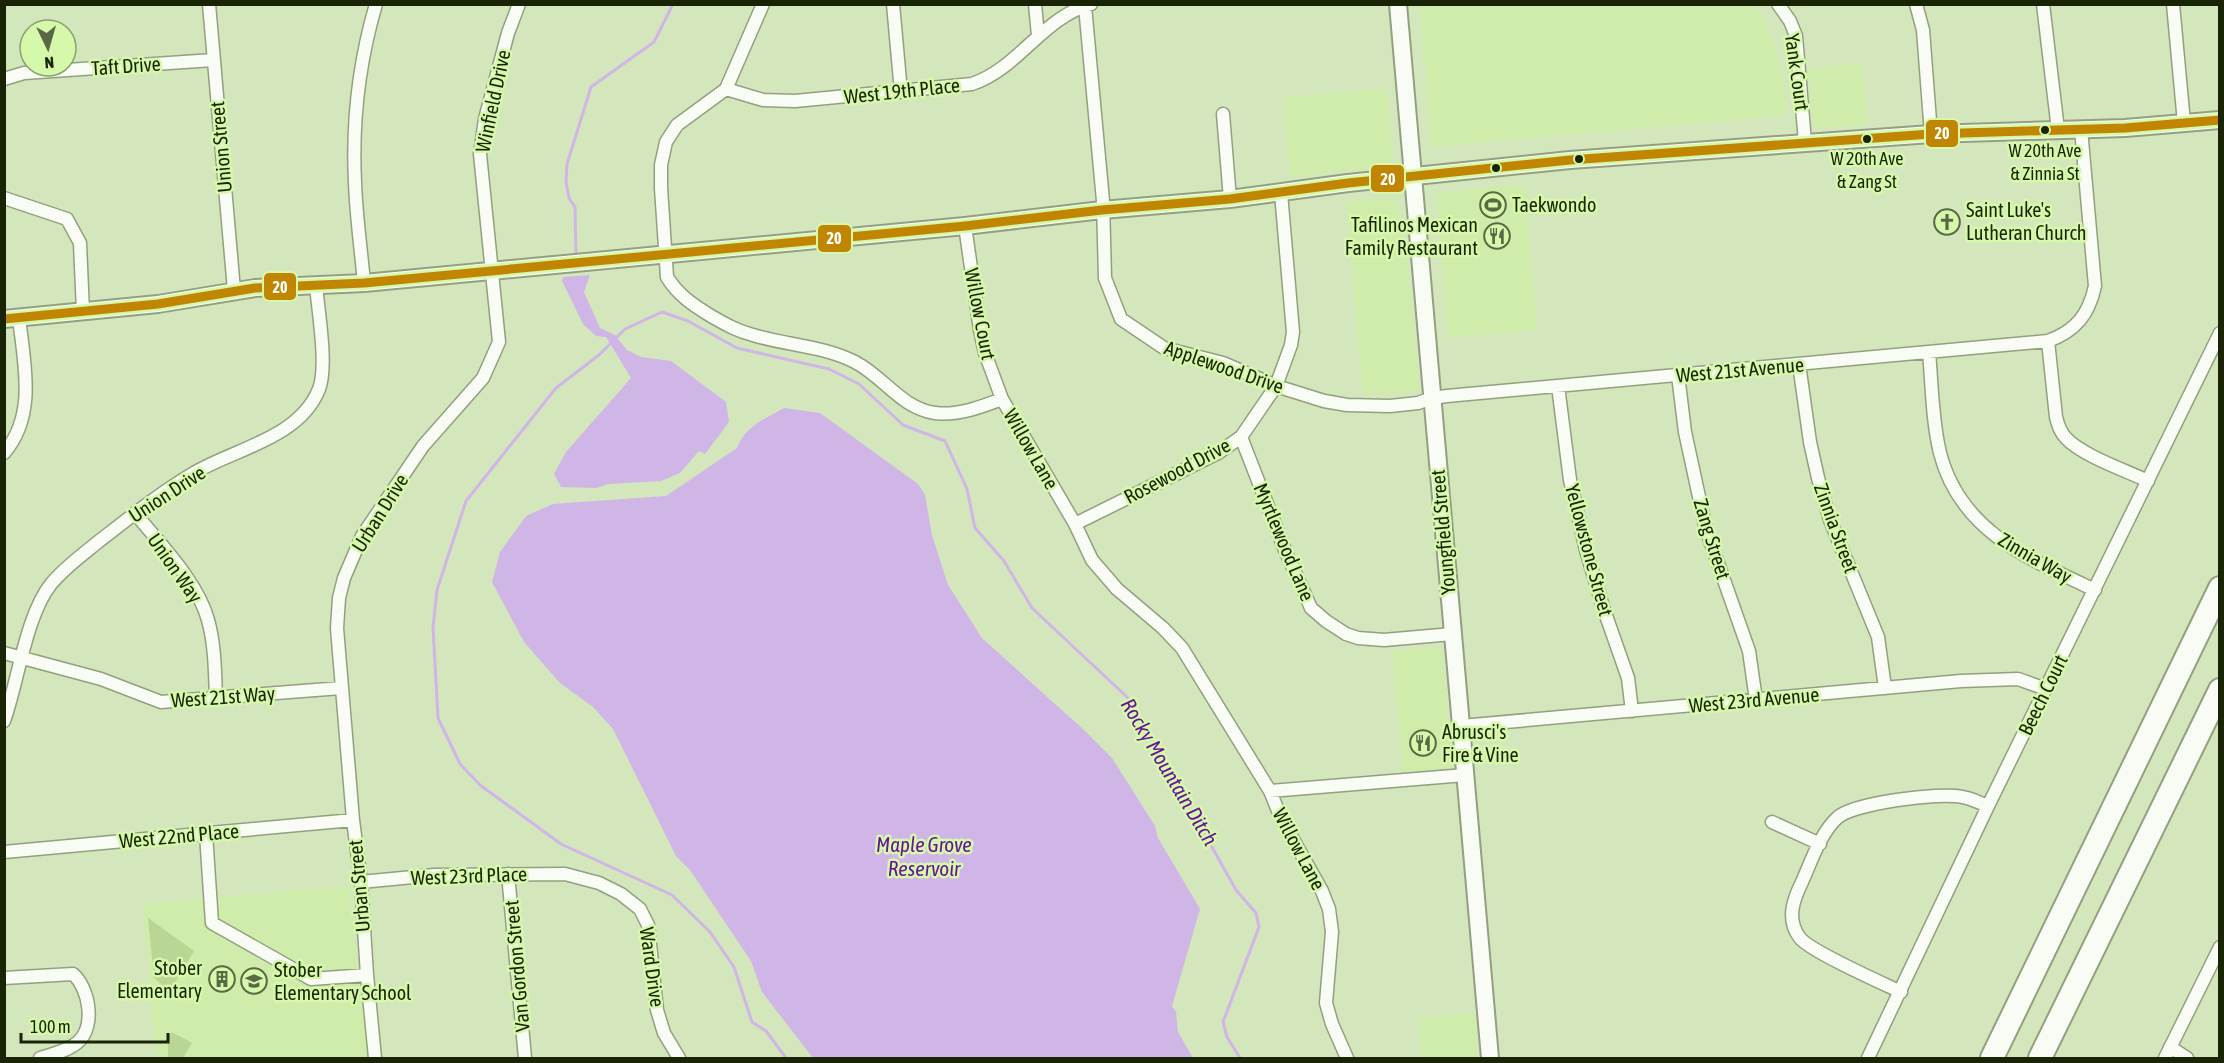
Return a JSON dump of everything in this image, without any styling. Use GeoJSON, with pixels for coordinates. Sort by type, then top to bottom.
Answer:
{"type":"FeatureCollection","features":[{"type":"Feature","properties":{"kind":"highway"},"geometry":{"type":"LineString","coordinates":[[1992,1059],[2220,588]]}},
{"type":"Feature","properties":{"kind":"highway"},"geometry":{"type":"LineString","coordinates":[[2040,1059],[2220,690]]}},
{"type":"Feature","properties":{"kind":"street","name":"Union Street"},"geometry":{"type":"LineString","coordinates":[[209,4],[234,290]]}},
{"type":"Feature","properties":{"kind":"street"},"geometry":{"type":"LineString","coordinates":[[364,283],[355,182],[355,141],[361,66],[376,4]]}},
{"type":"Feature","properties":{"kind":"street","name":"Winfield Drive"},"geometry":{"type":"LineString","coordinates":[[493,271],[480,154],[488,109],[508,33],[519,4]]}},
{"type":"Feature","properties":{"kind":"street"},"geometry":{"type":"LineString","coordinates":[[726,89],[763,4]]}},
{"type":"Feature","properties":{"kind":"street"},"geometry":{"type":"LineString","coordinates":[[893,4],[901,92]]}},
{"type":"Feature","properties":{"kind":"street"},"geometry":{"type":"LineString","coordinates":[[1035,4],[1038,36]]}},
{"type":"Feature","properties":{"kind":"street","name":"Youngfield Street"},"geometry":{"type":"LineString","coordinates":[[1398,4],[1490,1059]]}},
{"type":"Feature","properties":{"kind":"street","name":"Yank Court"},"geometry":{"type":"LineString","coordinates":[[1778,4],[1790,21],[1796,36],[1805,142]]}},
{"type":"Feature","properties":{"kind":"street"},"geometry":{"type":"LineString","coordinates":[[1916,4],[1924,40],[1931,134]]}},
{"type":"Feature","properties":{"kind":"street"},"geometry":{"type":"LineString","coordinates":[[2043,4],[2058,130]]}},
{"type":"Feature","properties":{"kind":"street"},"geometry":{"type":"LineString","coordinates":[[2173,4],[2184,123]]}},
{"type":"Feature","properties":{"kind":"street","name":"West 19th Place"},"geometry":{"type":"LineString","coordinates":[[726,89],[741,95],[779,102],[901,92],[979,82],[997,73],[1062,16],[1088,5]]}},
{"type":"Feature","properties":{"kind":"street","name":"Applewood Drive"},"geometry":{"type":"LineString","coordinates":[[1088,5],[1103,201],[1105,278],[1121,320],[1164,348],[1223,363],[1276,386],[1341,404],[1390,406],[1418,404],[1432,398]]}},
{"type":"Feature","properties":{"kind":"street","name":"Taft Drive"},"geometry":{"type":"LineString","coordinates":[[4,79],[24,73],[213,60]]}},
{"type":"Feature","properties":{"kind":"street","name":"Willow Lane"},"geometry":{"type":"LineString","coordinates":[[726,89],[677,125],[666,142],[661,176],[665,255],[667,277],[674,288],[695,307],[731,327],[752,335],[839,355],[867,370],[900,398],[918,408],[936,413],[957,413],[1002,399],[1075,524],[1092,560],[1117,589],[1163,628],[1182,648],[1270,791],[1281,818],[1322,891],[1329,909],[1331,943],[1325,987],[1326,1003],[1347,1059]]}},
{"type":"Feature","properties":{"kind":"street"},"geometry":{"type":"LineString","coordinates":[[1223,114],[1230,199]]}},
{"type":"Feature","properties":{"kind":"street"},"geometry":{"type":"LineString","coordinates":[[4,453],[20,432],[27,387],[11,318],[158,304],[234,290],[273,286],[364,283],[965,226],[1102,210],[1230,199],[1328,185],[1570,160],[1931,134],[2081,129],[2220,120]]}},
{"type":"Feature","properties":{"kind":"street"},"geometry":{"type":"LineString","coordinates":[[2081,129],[2096,286],[2090,307],[2078,325],[2048,341],[2056,417],[2064,436],[2079,448],[2148,481]]}},
{"type":"Feature","properties":{"kind":"street","name":"Rosewood Drive"},"geometry":{"type":"LineString","coordinates":[[1075,524],[1218,453],[1241,437],[1276,386],[1291,345],[1293,332],[1281,193]]}},
{"type":"Feature","properties":{"kind":"street"},"geometry":{"type":"LineString","coordinates":[[4,198],[67,219],[80,243],[83,312]]}},
{"type":"Feature","properties":{"kind":"street","name":"Willow Court"},"geometry":{"type":"LineString","coordinates":[[965,226],[980,330],[985,353],[1002,399]]}},
{"type":"Feature","properties":{"kind":"street","name":"Urban Drive"},"geometry":{"type":"LineString","coordinates":[[353,820],[337,628],[339,598],[344,578],[362,536],[423,446],[483,378],[499,342],[493,271]]}},
{"type":"Feature","properties":{"kind":"street","name":"Union Drive"},"geometry":{"type":"LineString","coordinates":[[4,721],[31,622],[49,586],[62,571],[135,513],[194,473],[282,432],[307,409],[319,389],[322,366],[316,285]]}},
{"type":"Feature","properties":{"kind":"street","name":"Beech Court"},"geometry":{"type":"LineString","coordinates":[[1868,1059],[1988,806],[2220,333]]}},
{"type":"Feature","properties":{"kind":"street","name":"West 21st Avenue"},"geometry":{"type":"LineString","coordinates":[[1432,398],[2048,341]]}},
{"type":"Feature","properties":{"kind":"street","name":"Zinnia Way"},"geometry":{"type":"LineString","coordinates":[[1929,352],[1938,443],[1953,489],[1988,531],[2024,556],[2095,590]]}},
{"type":"Feature","properties":{"kind":"street","name":"Zinnia Street"},"geometry":{"type":"LineString","coordinates":[[1799,364],[1810,442],[1818,478],[1830,520],[1878,637],[1883,659],[1885,688]]}},
{"type":"Feature","properties":{"kind":"street","name":"Zang Street"},"geometry":{"type":"LineString","coordinates":[[1678,375],[1685,432],[1706,529],[1749,651],[1756,700]]}},
{"type":"Feature","properties":{"kind":"street","name":"Yellowstone Street"},"geometry":{"type":"LineString","coordinates":[[1558,386],[1572,490],[1603,608],[1628,678],[1632,711]]}},
{"type":"Feature","properties":{"kind":"street","name":"Myrtlewood Lane"},"geometry":{"type":"LineString","coordinates":[[1241,437],[1285,550],[1311,608],[1346,634],[1358,638],[1384,640],[1452,634]]}},
{"type":"Feature","properties":{"kind":"street","name":"Union Way"},"geometry":{"type":"LineString","coordinates":[[135,513],[182,573],[204,609],[208,619],[214,656],[216,699]]}},
{"type":"Feature","properties":{"kind":"street","name":"West 21st Way"},"geometry":{"type":"LineString","coordinates":[[4,653],[101,679],[161,702],[341,688]]}},
{"type":"Feature","properties":{"kind":"street","name":"West 23rd Avenue"},"geometry":{"type":"LineString","coordinates":[[1461,726],[2001,678],[2018,679],[2046,689]]}},
{"type":"Feature","properties":{"kind":"street"},"geometry":{"type":"LineString","coordinates":[[1270,791],[1465,775]]}},
{"type":"Feature","properties":{"kind":"street"},"geometry":{"type":"LineString","coordinates":[[1901,993],[1805,943],[1799,937],[1792,919],[1794,899],[1820,844],[1836,819],[1846,811],[1857,807],[1940,796],[1961,796],[1988,806]]}},
{"type":"Feature","properties":{"kind":"street","name":"West 22nd Place"},"geometry":{"type":"LineString","coordinates":[[4,852],[353,820]]}},
{"type":"Feature","properties":{"kind":"street","name":"Urban Street"},"geometry":{"type":"LineString","coordinates":[[353,820],[361,882],[375,1059]]}},
{"type":"Feature","properties":{"kind":"street"},"geometry":{"type":"LineString","coordinates":[[1772,822],[1820,844]]}},
{"type":"Feature","properties":{"kind":"street"},"geometry":{"type":"LineString","coordinates":[[206,834],[212,923],[311,980],[367,975]]}},
{"type":"Feature","properties":{"kind":"street","name":"Van Gordon Street"},"geometry":{"type":"LineString","coordinates":[[508,874],[525,1059]]}},
{"type":"Feature","properties":{"kind":"street","name":"West 23rd Place"},"geometry":{"type":"LineString","coordinates":[[361,882],[434,875],[576,875]]}},
{"type":"Feature","properties":{"kind":"street","name":"Ward Drive"},"geometry":{"type":"LineString","coordinates":[[576,875],[621,894],[640,909],[648,925],[657,1010],[664,1033],[680,1059]]}},
{"type":"Feature","properties":{"kind":"street"},"geometry":{"type":"LineString","coordinates":[[2187,1059],[2167,1053],[2220,947]]}},
{"type":"Feature","properties":{"kind":"street"},"geometry":{"type":"LineString","coordinates":[[4,978],[73,974],[80,980],[84,989],[88,1024],[86,1032],[78,1042],[70,1047],[40,1059]]}},
{"type":"Feature","properties":{"kind":"shaded area"},"geometry":{"type":"Polygon","coordinates":[[[1420,5],[1751,5],[1764,17],[1783,72],[1787,115],[1431,147],[1420,5]]]}},
{"type":"Feature","properties":{"kind":"shaded area"},"geometry":{"type":"Polygon","coordinates":[[[1862,63],[1867,126],[1814,128],[1808,69],[1862,63]]]}},
{"type":"Feature","properties":{"kind":"shaded area"},"geometry":{"type":"Polygon","coordinates":[[[1387,88],[1393,159],[1385,166],[1290,177],[1283,98],[1387,88]]]}},
{"type":"Feature","properties":{"kind":"shaded area"},"geometry":{"type":"Polygon","coordinates":[[[1525,184],[1537,330],[1448,338],[1436,193],[1525,184]]]}},
{"type":"Feature","properties":{"kind":"shaded area"},"geometry":{"type":"Polygon","coordinates":[[[1391,198],[1398,202],[1402,241],[1406,249],[1419,391],[1363,394],[1346,202],[1391,198]]]}},
{"type":"Feature","properties":{"kind":"shaded area"},"geometry":{"type":"Polygon","coordinates":[[[1441,647],[1453,767],[1403,772],[1392,652],[1441,647]]]}},
{"type":"Feature","properties":{"kind":"shaded area","name":"Stober Elementary School"},"geometry":{"type":"Polygon","coordinates":[[[348,886],[368,1058],[156,1058],[143,904],[348,886]]]}},
{"type":"Feature","properties":{"kind":"shaded area"},"geometry":{"type":"Polygon","coordinates":[[[148,918],[194,951],[170,991],[154,978],[148,918]]]}},
{"type":"Feature","properties":{"kind":"shaded area"},"geometry":{"type":"Polygon","coordinates":[[[1474,1013],[1477,1058],[1422,1058],[1419,1018],[1474,1013]]]}},
{"type":"Feature","properties":{"kind":"shaded area"},"geometry":{"type":"Polygon","coordinates":[[[172,1032],[192,1043],[183,1058],[168,1058],[168,1037],[172,1032]]]}},
{"type":"Feature","properties":{"kind":"water"},"geometry":{"type":"Polygon","coordinates":[[[590,275],[584,292],[600,328],[615,335],[627,350],[641,357],[671,361],[726,402],[729,422],[705,454],[699,451],[680,473],[661,481],[608,484],[597,488],[561,487],[554,474],[566,452],[631,378],[606,337],[596,336],[583,324],[562,281],[563,277],[590,275]]]}},
{"type":"Feature","properties":{"kind":"water","name":"Maple Grove Reservoir"},"geometry":{"type":"Polygon","coordinates":[[[784,408],[820,413],[918,484],[925,495],[932,535],[948,585],[982,638],[1112,758],[1155,826],[1158,838],[1200,909],[1172,1006],[1176,1012],[1178,1032],[1193,1058],[813,1058],[762,992],[751,961],[690,870],[676,856],[613,729],[593,707],[560,683],[524,642],[492,582],[500,552],[526,516],[553,504],[666,496],[737,448],[750,429],[784,408]]]}},
{"type":"Feature","properties":{"kind":"waterway"},"geometry":{"type":"LineString","coordinates":[[576,257],[575,207],[569,198],[566,182],[567,164],[591,87],[654,42],[673,4]]}},
{"type":"Feature","properties":{"kind":"waterway","name":"Rocky Mountain Ditch"},"geometry":{"type":"LineString","coordinates":[[786,1058],[766,1031],[752,1022],[734,967],[710,932],[672,895],[561,844],[480,785],[460,764],[438,718],[433,627],[437,590],[466,501],[556,388],[599,355],[625,329],[662,312],[688,321],[737,348],[829,369],[859,384],[903,425],[945,441],[967,489],[975,528],[1004,561],[1032,608],[1127,697],[1183,788],[1184,797],[1236,890],[1256,913],[1259,927],[1223,1022],[1227,1037],[1240,1058]]}},
{"type":"Feature","properties":{"kind":"transit line","name":"20"},"geometry":{"type":"LineString","coordinates":[[4,319],[158,304],[255,288],[364,283],[965,226],[1102,210],[1230,199],[1348,183],[1570,160],[1931,134],[2125,128],[2220,120]]}},
{"type":"Feature","properties":{"kind":"place","name":"W 20th Ave & Zinnia St"},"geometry":{"type":"Point","coordinates":[2045,130]}},
{"type":"Feature","properties":{"kind":"place","name":"W 20th Ave & Zang St"},"geometry":{"type":"Point","coordinates":[1867,139]}},
{"type":"Feature","properties":{"kind":"place","name":"Taekwondo"},"geometry":{"type":"Point","coordinates":[1493,205]}},
{"type":"Feature","properties":{"kind":"place","name":"Saint Luke's Lutheran Church"},"geometry":{"type":"Point","coordinates":[1947,222]}},
{"type":"Feature","properties":{"kind":"place","name":"Tafilinos Mexican Family Restaurant"},"geometry":{"type":"Point","coordinates":[1497,236]}},
{"type":"Feature","properties":{"kind":"place","name":"Abrusci's Fire & Vine"},"geometry":{"type":"Point","coordinates":[1423,743]}},
{"type":"Feature","properties":{"kind":"place","name":"Stober Elementary"},"geometry":{"type":"Point","coordinates":[222,979]}},
{"type":"Feature","properties":{"kind":"place","name":"Stober Elementary School"},"geometry":{"type":"Point","coordinates":[254,981]}}]}
